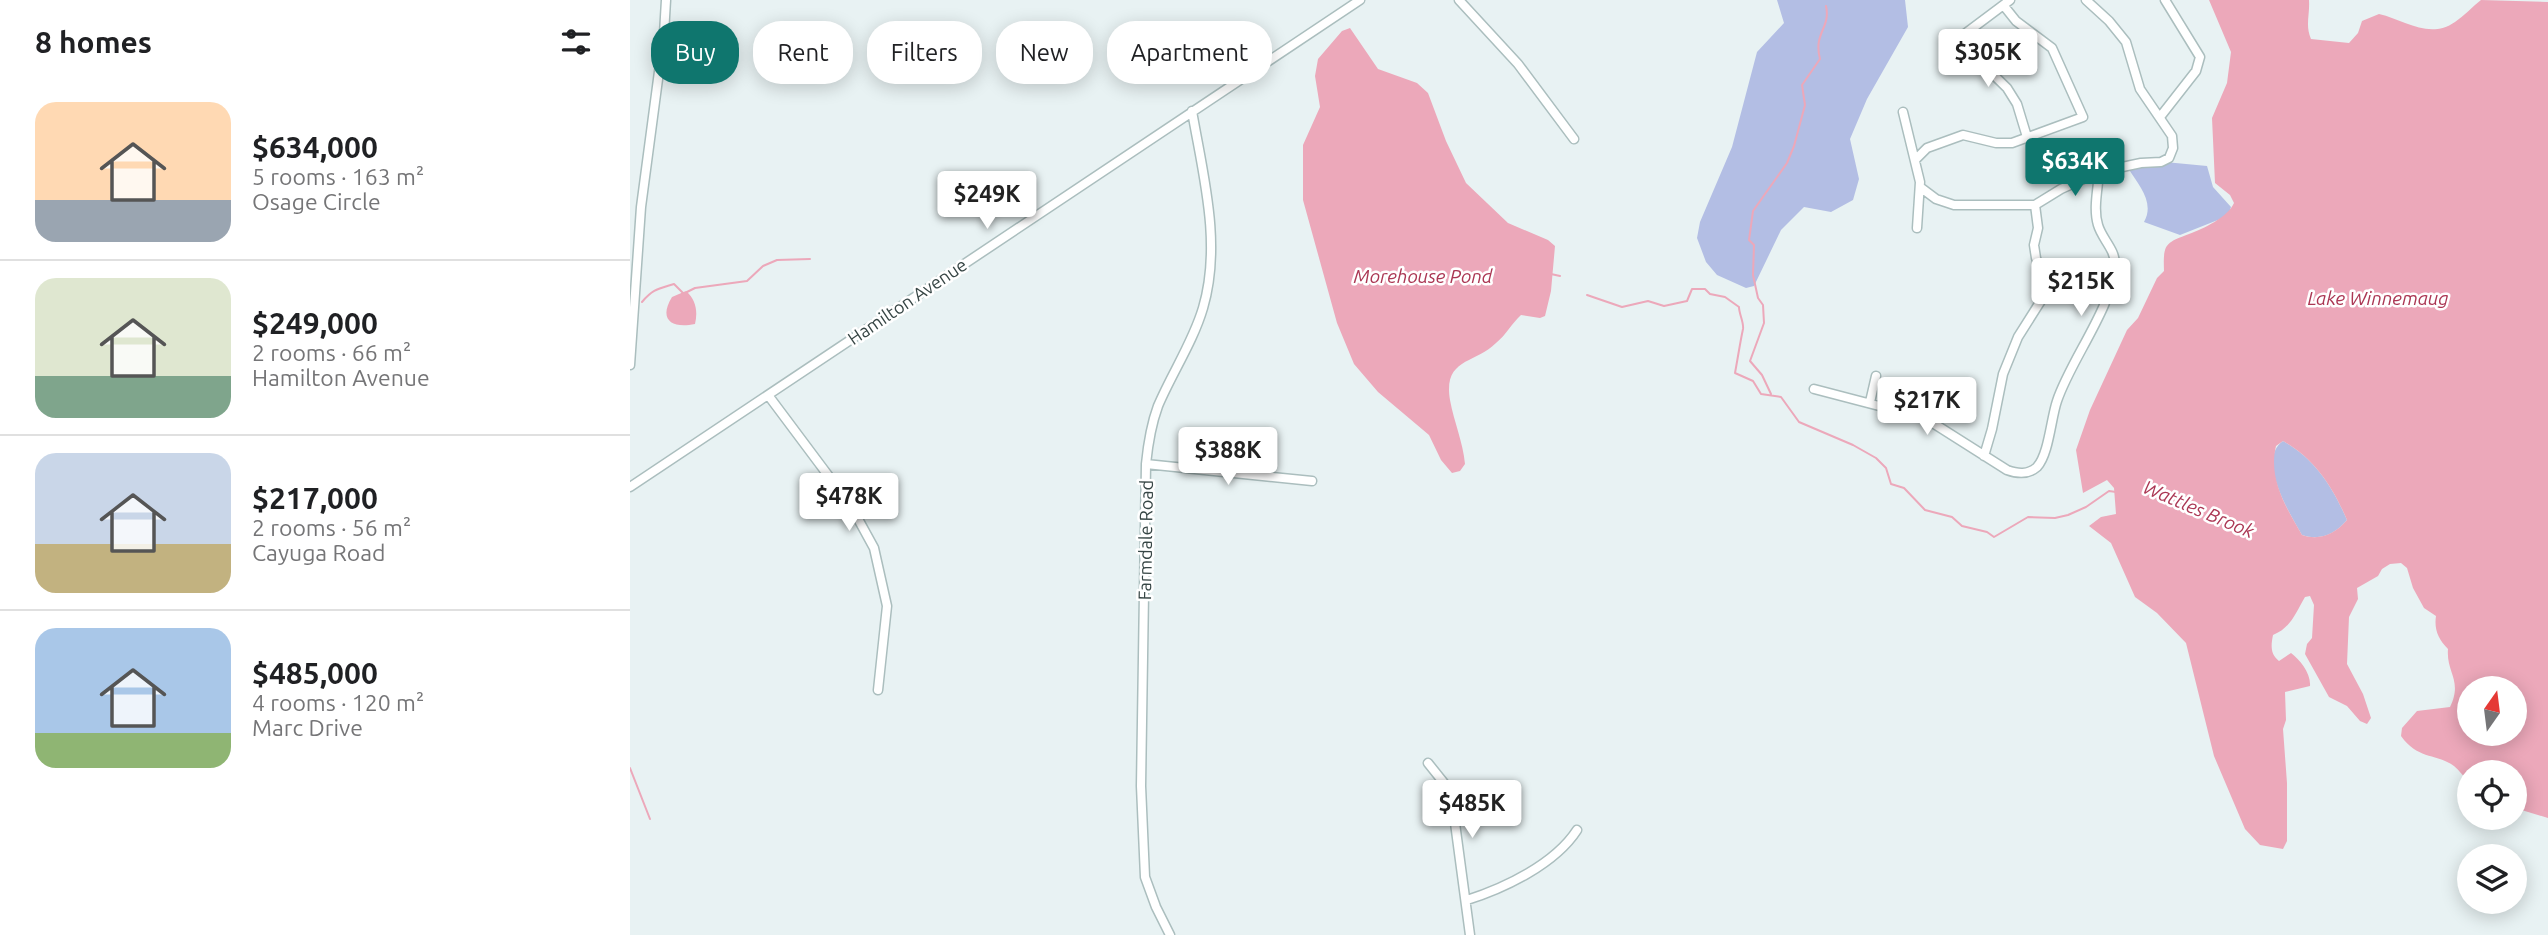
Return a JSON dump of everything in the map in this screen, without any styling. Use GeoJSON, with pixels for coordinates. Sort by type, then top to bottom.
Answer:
{"type":"FeatureCollection","features":[{"type":"Feature","properties":{"kind":"street"},"geometry":{"type":"LineString","coordinates":[[630,365],[637,246],[666,0]]}},
{"type":"Feature","properties":{"kind":"street","name":"Hamilton Avenue"},"geometry":{"type":"LineString","coordinates":[[630,487],[1360,0]]}},
{"type":"Feature","properties":{"kind":"street"},"geometry":{"type":"LineString","coordinates":[[1459,0],[1518,64],[1574,139]]}},
{"type":"Feature","properties":{"kind":"street"},"geometry":{"type":"LineString","coordinates":[[1920,187],[1936,199],[1954,205],[2035,205],[2061,189],[2099,172],[2141,163],[2161,162],[2169,158],[2174,148],[2172,136],[2140,89],[2126,42],[2086,0]]}},
{"type":"Feature","properties":{"kind":"street"},"geometry":{"type":"LineString","coordinates":[[2160,117],[2196,71],[2200,57],[2165,0]]}},
{"type":"Feature","properties":{"kind":"street"},"geometry":{"type":"LineString","coordinates":[[1915,160],[1927,148],[1963,135],[1996,143],[2012,142],[2028,137],[2082,117],[2052,48],[2015,21],[2007,3],[1966,33],[1964,41],[1966,48],[2007,88],[2017,104],[2028,137]]}},
{"type":"Feature","properties":{"kind":"street","name":"Farmdale Road"},"geometry":{"type":"LineString","coordinates":[[1170,935],[1145,877],[1141,786],[1146,464],[1149,436],[1157,408],[1198,321],[1209,279],[1213,248],[1192,111]]}},
{"type":"Feature","properties":{"kind":"street"},"geometry":{"type":"LineString","coordinates":[[1903,112],[1920,187],[1917,228]]}},
{"type":"Feature","properties":{"kind":"street"},"geometry":{"type":"LineString","coordinates":[[1814,389],[1925,418],[2007,470],[2018,474],[2032,471],[2039,465],[2043,454],[2060,394],[2106,300],[2115,266],[2114,254],[2099,229],[2096,216],[2099,172]]}},
{"type":"Feature","properties":{"kind":"street"},"geometry":{"type":"LineString","coordinates":[[1984,456],[2003,374],[2018,337],[2042,299],[2046,287],[2034,245],[2038,228],[2035,205]]}},
{"type":"Feature","properties":{"kind":"street"},"geometry":{"type":"LineString","coordinates":[[1870,402],[1876,376]]}},
{"type":"Feature","properties":{"kind":"street"},"geometry":{"type":"LineString","coordinates":[[768,396],[851,506],[874,548],[887,606],[878,690]]}},
{"type":"Feature","properties":{"kind":"street"},"geometry":{"type":"LineString","coordinates":[[1146,464],[1312,481]]}},
{"type":"Feature","properties":{"kind":"street"},"geometry":{"type":"LineString","coordinates":[[1428,763],[1444,783],[1455,822],[1471,935]]}},
{"type":"Feature","properties":{"kind":"street"},"geometry":{"type":"LineString","coordinates":[[1466,900],[1514,881],[1564,847],[1577,830]]}},
{"type":"Feature","properties":{"kind":"shaded area"},"geometry":{"type":"Polygon","coordinates":[[[1777,0],[1905,0],[1908,27],[1867,99],[1850,139],[1859,179],[1853,200],[1831,212],[1804,207],[1781,230],[1754,286],[1746,288],[1717,275],[1706,262],[1697,238],[1700,222],[1732,147],[1757,52],[1784,23],[1777,0]]]}},
{"type":"Feature","properties":{"kind":"shaded area"},"geometry":{"type":"Polygon","coordinates":[[[2144,160],[2207,166],[2213,187],[2231,207],[2228,216],[2180,235],[2144,222],[2147,201],[2128,168],[2144,160]]]}},
{"type":"Feature","properties":{"kind":"shaded area"},"geometry":{"type":"Polygon","coordinates":[[[2283,441],[2313,465],[2335,496],[2347,520],[2338,529],[2321,537],[2302,535],[2284,501],[2274,474],[2276,450],[2283,441]]]}},
{"type":"Feature","properties":{"kind":"water","name":"Lake Winnemaug"},"geometry":{"type":"Polygon","coordinates":[[[2209,0],[2309,0],[2308,24],[2311,39],[2349,43],[2358,33],[2362,21],[2379,14],[2417,27],[2436,29],[2455,22],[2481,0],[2548,2],[2548,818],[2527,812],[2527,760],[2457,760],[2457,769],[2447,762],[2420,753],[2401,736],[2402,728],[2417,711],[2450,707],[2455,683],[2448,649],[2436,630],[2436,616],[2424,608],[2413,588],[2407,568],[2401,563],[2390,564],[2382,569],[2378,576],[2357,588],[2358,599],[2349,617],[2347,664],[2363,694],[2371,718],[2367,724],[2360,721],[2347,706],[2329,697],[2305,654],[2307,644],[2312,638],[2314,605],[2310,596],[2305,597],[2289,624],[2273,635],[2272,649],[2276,658],[2279,661],[2291,653],[2304,667],[2310,686],[2285,692],[2286,720],[2283,729],[2287,841],[2283,849],[2260,845],[2245,829],[2214,756],[2186,643],[2157,613],[2135,597],[2111,543],[2089,526],[2101,517],[2116,514],[2114,488],[2107,480],[2083,493],[2076,450],[2090,410],[2127,330],[2138,318],[2157,278],[2164,271],[2167,246],[2214,222],[2234,203],[2230,195],[2215,183],[2212,118],[2227,83],[2231,52],[2209,0]],[[2283,441],[2276,446],[2276,481],[2302,535],[2321,537],[2347,520],[2321,475],[2294,448],[2283,441]]]}},
{"type":"Feature","properties":{"kind":"water","name":"Morehouse Pond"},"geometry":{"type":"Polygon","coordinates":[[[1350,28],[1378,69],[1417,83],[1428,93],[1466,183],[1508,223],[1548,240],[1555,246],[1551,291],[1545,316],[1540,318],[1521,315],[1488,350],[1462,364],[1451,376],[1450,400],[1465,464],[1460,471],[1452,473],[1441,460],[1429,435],[1378,392],[1354,364],[1337,323],[1303,200],[1303,145],[1320,107],[1315,76],[1318,59],[1342,31],[1350,28]]]}},
{"type":"Feature","properties":{"kind":"water"},"geometry":{"type":"Polygon","coordinates":[[[686,291],[695,306],[695,324],[674,324],[667,317],[668,305],[672,297],[686,291]]]}},
{"type":"Feature","properties":{"kind":"waterway"},"geometry":{"type":"LineString","coordinates":[[1771,394],[1762,375],[1750,361],[1764,323],[1763,305],[1758,298],[1753,275],[1754,245],[1749,240],[1753,211],[1787,163],[1794,146],[1805,105],[1802,85],[1820,59],[1818,50],[1826,20],[1826,6]]}},
{"type":"Feature","properties":{"kind":"waterway"},"geometry":{"type":"LineString","coordinates":[[687,292],[695,288],[747,281],[763,266],[777,260],[810,259]]}},
{"type":"Feature","properties":{"kind":"waterway","name":"Wattles Brook"},"geometry":{"type":"LineString","coordinates":[[1551,274],[1560,276]]}},
{"type":"Feature","properties":{"kind":"waterway"},"geometry":{"type":"LineString","coordinates":[[642,302],[656,290],[674,284],[683,293]]}},
{"type":"Feature","properties":{"kind":"waterway","name":"Wattles Brook"},"geometry":{"type":"LineString","coordinates":[[1587,295],[1622,307],[1648,301],[1664,306],[1687,301],[1692,289],[1705,289],[1710,294],[1725,297],[1739,307],[1743,324],[1735,373],[1753,381],[1761,394],[1781,397],[1799,422],[1876,458],[1886,468],[1891,484],[1904,488],[1925,510],[1952,517],[1962,526],[1987,532],[1994,537],[2028,517],[2055,518],[2068,515],[2086,507],[2109,491],[2116,492]]}},
{"type":"Feature","properties":{"kind":"waterway"},"geometry":{"type":"LineString","coordinates":[[630,768],[650,819]]}}]}
